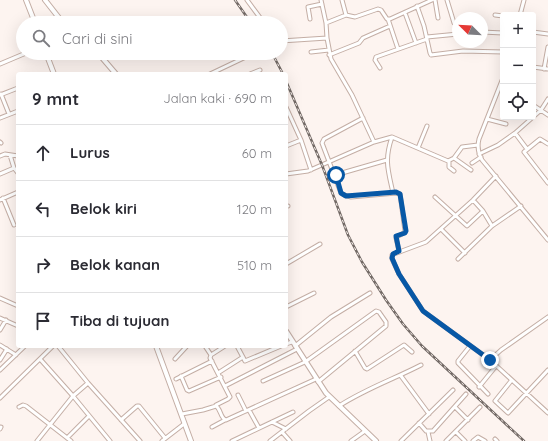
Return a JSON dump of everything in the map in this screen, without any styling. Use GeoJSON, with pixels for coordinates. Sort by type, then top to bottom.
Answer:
{"type":"FeatureCollection","features":[{"type":"Feature","properties":{"kind":"street"},"geometry":{"type":"LineString","coordinates":[[26,0],[32,16]]}},
{"type":"Feature","properties":{"kind":"street"},"geometry":{"type":"LineString","coordinates":[[45,0],[58,16]]}},
{"type":"Feature","properties":{"kind":"street"},"geometry":{"type":"LineString","coordinates":[[248,0],[259,16]]}},
{"type":"Feature","properties":{"kind":"street"},"geometry":{"type":"LineString","coordinates":[[342,0],[346,15]]}},
{"type":"Feature","properties":{"kind":"street"},"geometry":{"type":"LineString","coordinates":[[388,19],[405,13],[432,0]]}},
{"type":"Feature","properties":{"kind":"street"},"geometry":{"type":"LineString","coordinates":[[435,0],[438,18]]}},
{"type":"Feature","properties":{"kind":"street"},"geometry":{"type":"LineString","coordinates":[[447,0],[452,16]]}},
{"type":"Feature","properties":{"kind":"street"},"geometry":{"type":"LineString","coordinates":[[521,12],[524,0]]}},
{"type":"Feature","properties":{"kind":"street"},"geometry":{"type":"LineString","coordinates":[[310,19],[308,7],[321,2],[326,23],[329,55],[363,118],[374,142]]}},
{"type":"Feature","properties":{"kind":"street"},"geometry":{"type":"LineString","coordinates":[[417,6],[424,23],[431,55],[463,51],[500,52]]}},
{"type":"Feature","properties":{"kind":"street"},"geometry":{"type":"LineString","coordinates":[[326,23],[346,15],[357,16],[379,9],[383,11],[388,19],[398,49]]}},
{"type":"Feature","properties":{"kind":"street"},"geometry":{"type":"LineString","coordinates":[[405,13],[416,43]]}},
{"type":"Feature","properties":{"kind":"street"},"geometry":{"type":"LineString","coordinates":[[495,15],[500,16]]}},
{"type":"Feature","properties":{"kind":"street"},"geometry":{"type":"LineString","coordinates":[[329,55],[359,43],[363,38],[390,26]]}},
{"type":"Feature","properties":{"kind":"street"},"geometry":{"type":"LineString","coordinates":[[488,32],[500,33]]}},
{"type":"Feature","properties":{"kind":"street"},"geometry":{"type":"LineString","coordinates":[[536,32],[548,34]]}},
{"type":"Feature","properties":{"kind":"street"},"geometry":{"type":"LineString","coordinates":[[380,68],[375,60],[375,57],[427,38],[452,35]]}},
{"type":"Feature","properties":{"kind":"street"},"geometry":{"type":"LineString","coordinates":[[288,41],[327,38]]}},
{"type":"Feature","properties":{"kind":"street"},"geometry":{"type":"LineString","coordinates":[[544,69],[548,47]]}},
{"type":"Feature","properties":{"kind":"street"},"geometry":{"type":"LineString","coordinates":[[312,52],[329,50]]}},
{"type":"Feature","properties":{"kind":"street"},"geometry":{"type":"LineString","coordinates":[[0,64],[16,57]]}},
{"type":"Feature","properties":{"kind":"street"},"geometry":{"type":"LineString","coordinates":[[49,60],[53,72]]}},
{"type":"Feature","properties":{"kind":"street"},"geometry":{"type":"LineString","coordinates":[[104,60],[114,72]]}},
{"type":"Feature","properties":{"kind":"street"},"geometry":{"type":"LineString","coordinates":[[214,72],[239,60]]}},
{"type":"Feature","properties":{"kind":"street"},"geometry":{"type":"LineString","coordinates":[[536,68],[548,69]]}},
{"type":"Feature","properties":{"kind":"street"},"geometry":{"type":"LineString","coordinates":[[255,72],[260,70]]}},
{"type":"Feature","properties":{"kind":"street"},"geometry":{"type":"LineString","coordinates":[[502,84],[486,119],[478,145],[480,155],[548,240]]}},
{"type":"Feature","properties":{"kind":"street"},"geometry":{"type":"LineString","coordinates":[[9,114],[1,95],[16,89]]}},
{"type":"Feature","properties":{"kind":"street"},"geometry":{"type":"LineString","coordinates":[[472,163],[480,155],[516,133],[541,110],[548,98]]}},
{"type":"Feature","properties":{"kind":"street"},"geometry":{"type":"LineString","coordinates":[[536,106],[548,115]]}},
{"type":"Feature","properties":{"kind":"street"},"geometry":{"type":"LineString","coordinates":[[0,118],[16,112]]}},
{"type":"Feature","properties":{"kind":"street"},"geometry":{"type":"LineString","coordinates":[[288,116],[301,140],[310,170]]}},
{"type":"Feature","properties":{"kind":"street"},"geometry":{"type":"LineString","coordinates":[[363,118],[324,139],[322,143],[336,175],[341,193],[346,196],[397,193],[400,196],[406,231],[405,233],[396,237],[399,251]]}},
{"type":"Feature","properties":{"kind":"street"},"geometry":{"type":"LineString","coordinates":[[486,119],[506,124]]}},
{"type":"Feature","properties":{"kind":"street"},"geometry":{"type":"LineString","coordinates":[[418,148],[426,126]]}},
{"type":"Feature","properties":{"kind":"street"},"geometry":{"type":"LineString","coordinates":[[516,133],[527,149]]}},
{"type":"Feature","properties":{"kind":"street"},"geometry":{"type":"LineString","coordinates":[[288,174],[310,170],[374,142],[392,137],[446,161],[454,158],[462,147],[478,145]]}},
{"type":"Feature","properties":{"kind":"street"},"geometry":{"type":"LineString","coordinates":[[392,137],[386,160],[393,193]]}},
{"type":"Feature","properties":{"kind":"street"},"geometry":{"type":"LineString","coordinates":[[548,144],[540,139],[524,151],[548,183]]}},
{"type":"Feature","properties":{"kind":"street"},"geometry":{"type":"LineString","coordinates":[[288,145],[301,140]]}},
{"type":"Feature","properties":{"kind":"street"},"geometry":{"type":"LineString","coordinates":[[0,156],[5,154],[16,156]]}},
{"type":"Feature","properties":{"kind":"street"},"geometry":{"type":"LineString","coordinates":[[10,155],[16,170]]}},
{"type":"Feature","properties":{"kind":"street"},"geometry":{"type":"LineString","coordinates":[[454,158],[472,170]]}},
{"type":"Feature","properties":{"kind":"street"},"geometry":{"type":"LineString","coordinates":[[336,175],[386,160]]}},
{"type":"Feature","properties":{"kind":"street"},"geometry":{"type":"LineString","coordinates":[[449,161],[449,167],[454,171]]}},
{"type":"Feature","properties":{"kind":"street"},"geometry":{"type":"LineString","coordinates":[[0,174],[14,168]]}},
{"type":"Feature","properties":{"kind":"street"},"geometry":{"type":"LineString","coordinates":[[496,176],[473,200],[424,244],[399,251],[393,254],[392,259],[399,274],[421,308],[490,360],[525,394],[548,413]]}},
{"type":"Feature","properties":{"kind":"street"},"geometry":{"type":"LineString","coordinates":[[14,225],[2,199],[16,193]]}},
{"type":"Feature","properties":{"kind":"street"},"geometry":{"type":"LineString","coordinates":[[435,197],[467,226],[483,212]]}},
{"type":"Feature","properties":{"kind":"street"},"geometry":{"type":"LineString","coordinates":[[473,200],[492,226]]}},
{"type":"Feature","properties":{"kind":"street"},"geometry":{"type":"LineString","coordinates":[[458,259],[492,226],[521,206]]}},
{"type":"Feature","properties":{"kind":"street"},"geometry":{"type":"LineString","coordinates":[[441,229],[465,252]]}},
{"type":"Feature","properties":{"kind":"street"},"geometry":{"type":"LineString","coordinates":[[288,263],[320,244]]}},
{"type":"Feature","properties":{"kind":"street"},"geometry":{"type":"LineString","coordinates":[[288,307],[314,293]]}},
{"type":"Feature","properties":{"kind":"street"},"geometry":{"type":"LineString","coordinates":[[225,386],[295,346],[331,317],[370,293]]}},
{"type":"Feature","properties":{"kind":"street"},"geometry":{"type":"LineString","coordinates":[[0,298],[16,305]]}},
{"type":"Feature","properties":{"kind":"street"},"geometry":{"type":"LineString","coordinates":[[212,427],[317,380],[386,326],[386,322],[379,311],[376,311],[305,362],[263,381]]}},
{"type":"Feature","properties":{"kind":"street"},"geometry":{"type":"LineString","coordinates":[[490,360],[501,350],[548,317]]}},
{"type":"Feature","properties":{"kind":"street"},"geometry":{"type":"LineString","coordinates":[[0,318],[16,325]]}},
{"type":"Feature","properties":{"kind":"street"},"geometry":{"type":"LineString","coordinates":[[0,330],[6,320]]}},
{"type":"Feature","properties":{"kind":"street"},"geometry":{"type":"LineString","coordinates":[[288,334],[329,397],[376,441]]}},
{"type":"Feature","properties":{"kind":"street"},"geometry":{"type":"LineString","coordinates":[[288,344],[295,346]]}},
{"type":"Feature","properties":{"kind":"street"},"geometry":{"type":"LineString","coordinates":[[0,345],[16,355]]}},
{"type":"Feature","properties":{"kind":"street"},"geometry":{"type":"LineString","coordinates":[[355,351],[366,369],[404,345],[412,352]]}},
{"type":"Feature","properties":{"kind":"street"},"geometry":{"type":"LineString","coordinates":[[470,346],[458,362],[479,387],[488,394]]}},
{"type":"Feature","properties":{"kind":"street"},"geometry":{"type":"LineString","coordinates":[[0,370],[23,348]]}},
{"type":"Feature","properties":{"kind":"street"},"geometry":{"type":"LineString","coordinates":[[0,398],[50,348]]}},
{"type":"Feature","properties":{"kind":"street"},"geometry":{"type":"LineString","coordinates":[[60,348],[88,383],[140,441]]}},
{"type":"Feature","properties":{"kind":"street"},"geometry":{"type":"LineString","coordinates":[[157,348],[191,441]]}},
{"type":"Feature","properties":{"kind":"street"},"geometry":{"type":"LineString","coordinates":[[175,359],[185,348]]}},
{"type":"Feature","properties":{"kind":"street"},"geometry":{"type":"LineString","coordinates":[[182,414],[216,406],[230,397],[206,348]]}},
{"type":"Feature","properties":{"kind":"street"},"geometry":{"type":"LineString","coordinates":[[211,356],[222,348]]}},
{"type":"Feature","properties":{"kind":"street"},"geometry":{"type":"LineString","coordinates":[[238,348],[242,357],[246,361],[276,348]]}},
{"type":"Feature","properties":{"kind":"street"},"geometry":{"type":"LineString","coordinates":[[0,360],[7,349]]}},
{"type":"Feature","properties":{"kind":"street"},"geometry":{"type":"LineString","coordinates":[[218,373],[242,357]]}},
{"type":"Feature","properties":{"kind":"street"},"geometry":{"type":"LineString","coordinates":[[40,359],[110,441]]}},
{"type":"Feature","properties":{"kind":"street"},"geometry":{"type":"LineString","coordinates":[[176,379],[212,361]]}},
{"type":"Feature","properties":{"kind":"street"},"geometry":{"type":"LineString","coordinates":[[339,406],[354,396],[401,376],[422,365]]}},
{"type":"Feature","properties":{"kind":"street"},"geometry":{"type":"LineString","coordinates":[[479,387],[496,366]]}},
{"type":"Feature","properties":{"kind":"street"},"geometry":{"type":"LineString","coordinates":[[512,380],[495,399],[496,402],[507,412],[509,412],[548,370]]}},
{"type":"Feature","properties":{"kind":"street"},"geometry":{"type":"LineString","coordinates":[[181,376],[188,391],[220,377]]}},
{"type":"Feature","properties":{"kind":"street"},"geometry":{"type":"LineString","coordinates":[[401,376],[429,414]]}},
{"type":"Feature","properties":{"kind":"street"},"geometry":{"type":"LineString","coordinates":[[37,441],[73,396],[88,383]]}},
{"type":"Feature","properties":{"kind":"street"},"geometry":{"type":"LineString","coordinates":[[401,441],[453,390]]}},
{"type":"Feature","properties":{"kind":"street"},"geometry":{"type":"LineString","coordinates":[[428,432],[432,432],[436,429],[466,394]]}},
{"type":"Feature","properties":{"kind":"street"},"geometry":{"type":"LineString","coordinates":[[238,395],[259,428]]}},
{"type":"Feature","properties":{"kind":"street"},"geometry":{"type":"LineString","coordinates":[[270,441],[308,411],[329,397]]}},
{"type":"Feature","properties":{"kind":"street"},"geometry":{"type":"LineString","coordinates":[[19,407],[23,405],[26,406],[71,441]]}},
{"type":"Feature","properties":{"kind":"street"},"geometry":{"type":"LineString","coordinates":[[121,420],[137,406],[139,406],[166,438]]}},
{"type":"Feature","properties":{"kind":"street"},"geometry":{"type":"LineString","coordinates":[[216,406],[225,420]]}},
{"type":"Feature","properties":{"kind":"street"},"geometry":{"type":"LineString","coordinates":[[455,407],[468,420]]}},
{"type":"Feature","properties":{"kind":"street"},"geometry":{"type":"LineString","coordinates":[[446,441],[480,408]]}},
{"type":"Feature","properties":{"kind":"street"},"geometry":{"type":"LineString","coordinates":[[232,441],[293,412]]}},
{"type":"Feature","properties":{"kind":"street"},"geometry":{"type":"LineString","coordinates":[[67,438],[89,416]]}},
{"type":"Feature","properties":{"kind":"street"},"geometry":{"type":"LineString","coordinates":[[272,422],[286,429]]}},
{"type":"Feature","properties":{"kind":"street"},"geometry":{"type":"LineString","coordinates":[[419,423],[428,432],[430,441]]}},
{"type":"Feature","properties":{"kind":"street"},"geometry":{"type":"LineString","coordinates":[[162,441],[184,424]]}},
{"type":"Feature","properties":{"kind":"street"},"geometry":{"type":"LineString","coordinates":[[351,441],[365,431]]}},
{"type":"Feature","properties":{"kind":"street"},"geometry":{"type":"LineString","coordinates":[[282,432],[290,441]]}},
{"type":"Feature","properties":{"kind":"street"},"geometry":{"type":"LineString","coordinates":[[456,432],[465,441]]}},
{"type":"Feature","properties":{"kind":"street"},"geometry":{"type":"LineString","coordinates":[[473,441],[478,437],[485,441]]}},
{"type":"Feature","properties":{"kind":"railway"},"geometry":{"type":"LineString","coordinates":[[235,0],[246,16]]}},
{"type":"Feature","properties":{"kind":"railway"},"geometry":{"type":"LineString","coordinates":[[276,60],[282,72]]}},
{"type":"Feature","properties":{"kind":"railway"},"geometry":{"type":"LineString","coordinates":[[288,86],[322,165],[348,235],[362,262],[386,300],[403,324],[422,346],[524,441]]}},
{"type":"Feature","properties":{"kind":"route"},"geometry":{"type":"LineString","coordinates":[[336,175],[341,193],[346,196],[351,197],[396,192],[400,194],[406,231],[405,233],[396,236],[399,251],[392,255],[392,259],[399,274],[425,313],[490,360]]}}]}
